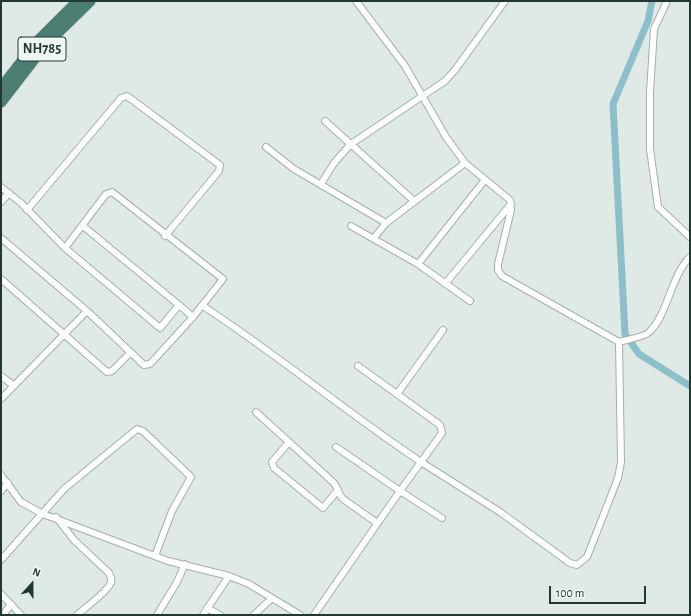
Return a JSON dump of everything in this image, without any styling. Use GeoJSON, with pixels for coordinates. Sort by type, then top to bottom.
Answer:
{"type":"FeatureCollection","features":[{"type":"Feature","properties":{"kind":"highway","name":"NH785"},"geometry":{"type":"LineString","coordinates":[[1,88],[38,41],[78,1]]}},
{"type":"Feature","properties":{"kind":"highway","name":"NH785"},"geometry":{"type":"LineString","coordinates":[[1,102],[46,45],[90,1]]}},
{"type":"Feature","properties":{"kind":"street"},"geometry":{"type":"LineString","coordinates":[[356,1],[389,43],[446,137],[465,163],[508,198],[511,204],[511,210],[498,264],[498,270],[502,276],[621,341],[648,334],[657,321],[679,275],[690,257]]}},
{"type":"Feature","properties":{"kind":"street"},"geometry":{"type":"LineString","coordinates":[[321,184],[334,163],[351,144],[445,81],[456,70],[505,1]]}},
{"type":"Feature","properties":{"kind":"street"},"geometry":{"type":"LineString","coordinates":[[667,1],[654,29],[650,92],[650,149],[658,207],[690,237]]}},
{"type":"Feature","properties":{"kind":"street"},"geometry":{"type":"LineString","coordinates":[[27,210],[121,98],[127,96],[220,165],[219,171],[165,236]]}},
{"type":"Feature","properties":{"kind":"street"},"geometry":{"type":"LineString","coordinates":[[325,121],[414,202]]}},
{"type":"Feature","properties":{"kind":"street"},"geometry":{"type":"LineString","coordinates":[[266,147],[294,169],[386,223]]}},
{"type":"Feature","properties":{"kind":"street"},"geometry":{"type":"LineString","coordinates":[[374,238],[386,223],[465,163]]}},
{"type":"Feature","properties":{"kind":"street"},"geometry":{"type":"LineString","coordinates":[[418,264],[484,180]]}},
{"type":"Feature","properties":{"kind":"street"},"geometry":{"type":"LineString","coordinates":[[1,187],[27,210],[65,248],[160,328],[179,305]]}},
{"type":"Feature","properties":{"kind":"street"},"geometry":{"type":"LineString","coordinates":[[1,238],[87,311],[141,364],[147,366],[203,306],[223,281],[223,278],[165,236],[112,192],[106,194],[65,248]]}},
{"type":"Feature","properties":{"kind":"street"},"geometry":{"type":"LineString","coordinates":[[1,202],[9,193]]}},
{"type":"Feature","properties":{"kind":"street"},"geometry":{"type":"LineString","coordinates":[[445,284],[511,204]]}},
{"type":"Feature","properties":{"kind":"street"},"geometry":{"type":"LineString","coordinates":[[82,226],[193,317]]}},
{"type":"Feature","properties":{"kind":"street"},"geometry":{"type":"LineString","coordinates":[[351,226],[418,264],[470,301]]}},
{"type":"Feature","properties":{"kind":"street"},"geometry":{"type":"LineString","coordinates":[[1,279],[107,372],[112,371],[130,353]]}},
{"type":"Feature","properties":{"kind":"street"},"geometry":{"type":"LineString","coordinates":[[203,306],[280,360],[367,426],[500,512],[570,563],[577,565],[587,557],[618,478],[621,462],[621,341]]}},
{"type":"Feature","properties":{"kind":"street"},"geometry":{"type":"LineString","coordinates":[[1,399],[13,385],[87,311]]}},
{"type":"Feature","properties":{"kind":"street"},"geometry":{"type":"LineString","coordinates":[[397,394],[443,330]]}},
{"type":"Feature","properties":{"kind":"street"},"geometry":{"type":"LineString","coordinates":[[314,615],[377,523],[440,437],[442,429],[440,425],[358,366]]}},
{"type":"Feature","properties":{"kind":"street"},"geometry":{"type":"LineString","coordinates":[[1,376],[13,385]]}},
{"type":"Feature","properties":{"kind":"street"},"geometry":{"type":"LineString","coordinates":[[256,412],[334,483],[343,498],[377,523]]}},
{"type":"Feature","properties":{"kind":"street"},"geometry":{"type":"LineString","coordinates":[[1,560],[44,514],[64,489],[134,430],[140,429],[171,456],[191,477],[172,511],[155,556]]}},
{"type":"Feature","properties":{"kind":"street"},"geometry":{"type":"LineString","coordinates":[[289,442],[272,462],[274,468],[322,508],[338,490]]}},
{"type":"Feature","properties":{"kind":"street"},"geometry":{"type":"LineString","coordinates":[[336,447],[442,518]]}},
{"type":"Feature","properties":{"kind":"street"},"geometry":{"type":"LineString","coordinates":[[1,475],[22,502],[44,514],[56,517],[155,556],[229,576],[249,584],[271,599],[300,615]]}},
{"type":"Feature","properties":{"kind":"street"},"geometry":{"type":"LineString","coordinates":[[1,490],[8,484]]}},
{"type":"Feature","properties":{"kind":"street"},"geometry":{"type":"LineString","coordinates":[[56,517],[74,540],[109,573],[112,579],[111,584],[77,615]]}},
{"type":"Feature","properties":{"kind":"street"},"geometry":{"type":"LineString","coordinates":[[74,540],[80,527]]}},
{"type":"Feature","properties":{"kind":"street"},"geometry":{"type":"LineString","coordinates":[[157,615],[177,582],[185,564]]}},
{"type":"Feature","properties":{"kind":"street"},"geometry":{"type":"LineString","coordinates":[[203,615],[229,576]]}},
{"type":"Feature","properties":{"kind":"street"},"geometry":{"type":"LineString","coordinates":[[1,594],[20,615]]}},
{"type":"Feature","properties":{"kind":"street"},"geometry":{"type":"LineString","coordinates":[[254,615],[271,599]]}},
{"type":"Feature","properties":{"kind":"street"},"geometry":{"type":"LineString","coordinates":[[3,615],[11,604]]}},
{"type":"Feature","properties":{"kind":"street"},"geometry":{"type":"LineString","coordinates":[[207,608],[220,615]]}},
{"type":"Feature","properties":{"kind":"waterway"},"geometry":{"type":"LineString","coordinates":[[652,1],[648,21],[613,104],[625,334],[639,354],[690,386]]}}]}
